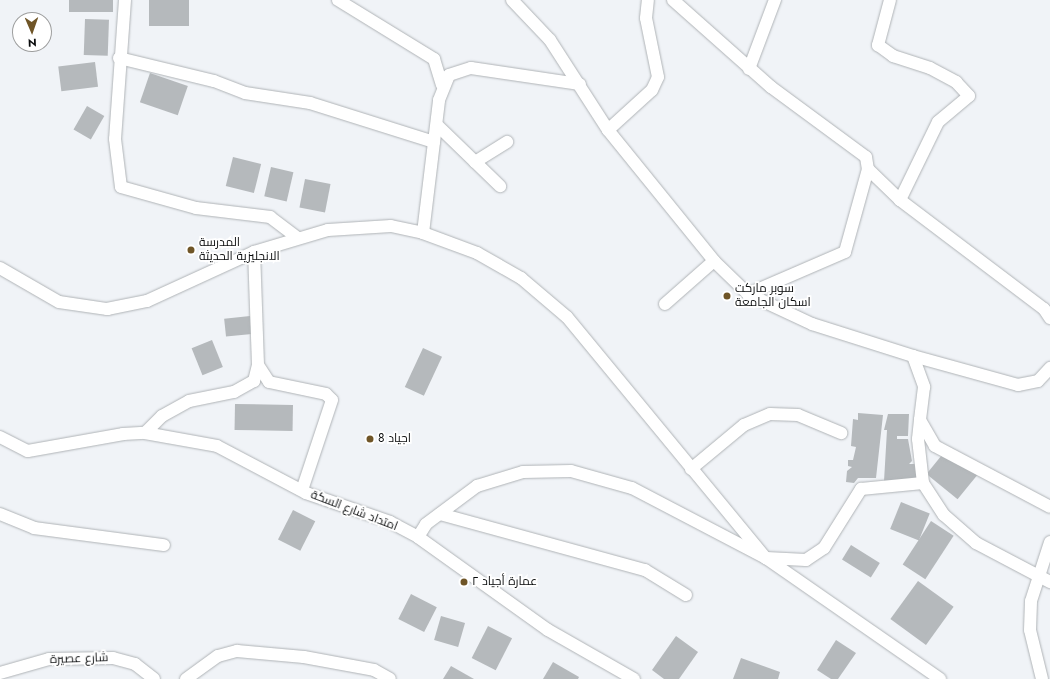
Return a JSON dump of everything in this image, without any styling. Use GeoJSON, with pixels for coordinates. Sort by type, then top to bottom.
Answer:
{"type":"FeatureCollection","features":[{"type":"Feature","properties":{"kind":"street"},"geometry":{"type":"LineString","coordinates":[[125,0],[119,58],[115,139],[121,187],[196,208],[270,217],[297,237]]}},
{"type":"Feature","properties":{"kind":"street"},"geometry":{"type":"LineString","coordinates":[[338,0],[434,59],[442,85],[423,232]]}},
{"type":"Feature","properties":{"kind":"street"},"geometry":{"type":"LineString","coordinates":[[512,0],[541,29],[580,84],[608,130],[714,261],[748,294],[812,324],[913,356],[1018,385],[1038,381],[1050,368]]}},
{"type":"Feature","properties":{"kind":"street"},"geometry":{"type":"LineString","coordinates":[[608,130],[652,90],[658,77],[646,18],[648,0]]}},
{"type":"Feature","properties":{"kind":"street"},"geometry":{"type":"LineString","coordinates":[[673,0],[749,69],[797,108],[850,142],[866,157],[868,169],[845,252],[748,294]]}},
{"type":"Feature","properties":{"kind":"street"},"geometry":{"type":"LineString","coordinates":[[749,69],[776,0]]}},
{"type":"Feature","properties":{"kind":"street"},"geometry":{"type":"LineString","coordinates":[[890,0],[878,45],[893,56],[943,75],[969,96],[938,122],[900,200]]}},
{"type":"Feature","properties":{"kind":"street"},"geometry":{"type":"LineString","coordinates":[[119,58],[214,81],[245,93],[310,103],[434,142]]}},
{"type":"Feature","properties":{"kind":"street"},"geometry":{"type":"LineString","coordinates":[[442,85],[458,70],[471,68],[580,84]]}},
{"type":"Feature","properties":{"kind":"street"},"geometry":{"type":"LineString","coordinates":[[437,125],[500,186]]}},
{"type":"Feature","properties":{"kind":"street"},"geometry":{"type":"LineString","coordinates":[[475,162],[508,142]]}},
{"type":"Feature","properties":{"kind":"street"},"geometry":{"type":"LineString","coordinates":[[868,169],[900,200],[1044,309],[1050,318]]}},
{"type":"Feature","properties":{"kind":"street"},"geometry":{"type":"LineString","coordinates":[[0,268],[59,302],[107,309],[147,301],[254,252],[297,237],[359,226],[391,226],[423,232],[501,265],[547,298],[641,403],[691,469],[766,558],[806,560],[824,548],[861,489],[923,483]]}},
{"type":"Feature","properties":{"kind":"street"},"geometry":{"type":"LineString","coordinates":[[145,433],[162,416],[189,401],[234,392],[254,381],[258,365],[254,252]]}},
{"type":"Feature","properties":{"kind":"street"},"geometry":{"type":"LineString","coordinates":[[665,304],[714,261]]}},
{"type":"Feature","properties":{"kind":"street"},"geometry":{"type":"LineString","coordinates":[[913,356],[924,387],[918,439],[923,483],[944,515],[976,543],[1036,578],[1050,582]]}},
{"type":"Feature","properties":{"kind":"street"},"geometry":{"type":"LineString","coordinates":[[258,365],[268,382],[326,394],[332,400],[302,490]]}},
{"type":"Feature","properties":{"kind":"street"},"geometry":{"type":"LineString","coordinates":[[691,469],[744,425],[770,414],[798,415],[841,433]]}},
{"type":"Feature","properties":{"kind":"street"},"geometry":{"type":"LineString","coordinates":[[920,420],[935,446],[1050,507]]}},
{"type":"Feature","properties":{"kind":"street","name":"امتداد شارع السكة"},"geometry":{"type":"LineString","coordinates":[[0,437],[15,448],[35,451],[89,439],[145,433],[217,446],[302,490],[390,522],[418,537],[548,630],[634,679]]}},
{"type":"Feature","properties":{"kind":"street"},"geometry":{"type":"LineString","coordinates":[[418,537],[426,524],[477,486],[523,472],[571,471],[632,488],[766,558],[940,679]]}},
{"type":"Feature","properties":{"kind":"street"},"geometry":{"type":"LineString","coordinates":[[0,514],[34,528],[99,539],[164,545]]}},
{"type":"Feature","properties":{"kind":"street"},"geometry":{"type":"LineString","coordinates":[[440,514],[645,570],[686,595]]}},
{"type":"Feature","properties":{"kind":"street"},"geometry":{"type":"LineString","coordinates":[[1042,679],[1030,630],[1031,601],[1036,578],[1050,542]]}},
{"type":"Feature","properties":{"kind":"street"},"geometry":{"type":"LineString","coordinates":[[186,679],[218,656],[237,651],[304,657],[374,670],[390,679]]}},
{"type":"Feature","properties":{"kind":"street","name":"شارع عصيرة"},"geometry":{"type":"LineString","coordinates":[[0,673],[49,659],[113,658],[135,664],[154,679]]}},
{"type":"Feature","properties":{"kind":"building"},"geometry":{"type":"Polygon","coordinates":[[[69,0],[113,0],[113,12],[69,12],[69,0]]]}},
{"type":"Feature","properties":{"kind":"building"},"geometry":{"type":"Polygon","coordinates":[[[149,0],[189,0],[189,26],[149,26],[149,0]]]}},
{"type":"Feature","properties":{"kind":"building"},"geometry":{"type":"Polygon","coordinates":[[[85,19],[109,20],[108,56],[84,55],[85,19]]]}},
{"type":"Feature","properties":{"kind":"building"},"geometry":{"type":"Polygon","coordinates":[[[95,62],[98,87],[61,91],[58,67],[95,62]]]}},
{"type":"Feature","properties":{"kind":"building"},"geometry":{"type":"Polygon","coordinates":[[[150,73],[188,86],[178,115],[140,102],[150,73]]]}},
{"type":"Feature","properties":{"kind":"building"},"geometry":{"type":"Polygon","coordinates":[[[87,106],[104,116],[91,139],[74,129],[87,106]]]}},
{"type":"Feature","properties":{"kind":"building"},"geometry":{"type":"Polygon","coordinates":[[[233,157],[261,164],[254,193],[226,186],[233,157]]]}},
{"type":"Feature","properties":{"kind":"building"},"geometry":{"type":"Polygon","coordinates":[[[271,167],[293,172],[287,201],[264,196],[271,167]]]}},
{"type":"Feature","properties":{"kind":"building"},"geometry":{"type":"Polygon","coordinates":[[[305,179],[331,184],[325,212],[299,207],[305,179]]]}},
{"type":"Feature","properties":{"kind":"building"},"geometry":{"type":"Polygon","coordinates":[[[250,316],[252,334],[226,337],[224,319],[250,316]]]}},
{"type":"Feature","properties":{"kind":"building"},"geometry":{"type":"Polygon","coordinates":[[[212,340],[223,367],[202,375],[192,348],[212,340]]]}},
{"type":"Feature","properties":{"kind":"building"},"geometry":{"type":"Polygon","coordinates":[[[423,348],[442,357],[424,396],[405,387],[423,348]]]}},
{"type":"Feature","properties":{"kind":"building"},"geometry":{"type":"Polygon","coordinates":[[[235,404],[293,405],[293,431],[235,430],[235,404]]]}},
{"type":"Feature","properties":{"kind":"building"},"geometry":{"type":"Polygon","coordinates":[[[858,413],[883,415],[876,478],[858,478],[854,483],[846,482],[847,471],[852,467],[848,466],[848,460],[853,460],[856,447],[851,446],[853,419],[858,420],[858,413]]]}},
{"type":"Feature","properties":{"kind":"building"},"geometry":{"type":"Polygon","coordinates":[[[888,414],[909,414],[908,436],[897,436],[897,439],[908,439],[912,461],[909,464],[917,464],[919,481],[884,481],[887,430],[884,430],[888,414]]]}},
{"type":"Feature","properties":{"kind":"building"},"geometry":{"type":"Polygon","coordinates":[[[946,450],[977,475],[958,499],[926,474],[946,450]]]}},
{"type":"Feature","properties":{"kind":"building"},"geometry":{"type":"Polygon","coordinates":[[[901,502],[930,514],[919,541],[890,529],[901,502]]]}},
{"type":"Feature","properties":{"kind":"building"},"geometry":{"type":"Polygon","coordinates":[[[293,510],[315,521],[300,551],[278,539],[293,510]]]}},
{"type":"Feature","properties":{"kind":"building"},"geometry":{"type":"Polygon","coordinates":[[[931,521],[954,536],[925,579],[903,565],[931,521]]]}},
{"type":"Feature","properties":{"kind":"building"},"geometry":{"type":"Polygon","coordinates":[[[851,545],[880,563],[871,577],[842,559],[851,545]]]}},
{"type":"Feature","properties":{"kind":"building"},"geometry":{"type":"Polygon","coordinates":[[[918,581],[954,607],[926,645],[890,619],[918,581]]]}},
{"type":"Feature","properties":{"kind":"building"},"geometry":{"type":"Polygon","coordinates":[[[411,594],[437,607],[424,632],[398,619],[411,594]]]}},
{"type":"Feature","properties":{"kind":"building"},"geometry":{"type":"Polygon","coordinates":[[[441,616],[465,623],[458,647],[434,640],[441,616]]]}},
{"type":"Feature","properties":{"kind":"building"},"geometry":{"type":"Polygon","coordinates":[[[488,626],[512,638],[496,670],[472,658],[488,626]]]}},
{"type":"Feature","properties":{"kind":"building"},"geometry":{"type":"Polygon","coordinates":[[[676,636],[698,652],[679,679],[664,679],[652,670],[676,636]]]}},
{"type":"Feature","properties":{"kind":"building"},"geometry":{"type":"Polygon","coordinates":[[[836,640],[856,653],[838,679],[831,679],[817,670],[836,640]]]}},
{"type":"Feature","properties":{"kind":"building"},"geometry":{"type":"Polygon","coordinates":[[[741,658],[780,672],[778,679],[733,679],[741,658]]]}},
{"type":"Feature","properties":{"kind":"building"},"geometry":{"type":"Polygon","coordinates":[[[553,662],[579,677],[578,679],[543,679],[553,662]]]}},
{"type":"Feature","properties":{"kind":"building"},"geometry":{"type":"Polygon","coordinates":[[[451,666],[474,679],[443,679],[451,666]]]}},
{"type":"Feature","properties":{"kind":"place","name":"المدرسة الانجليزية الحديثة"},"geometry":{"type":"Point","coordinates":[191,250]}},
{"type":"Feature","properties":{"kind":"place","name":"سوبر ماركت اسكان الجامعة"},"geometry":{"type":"Point","coordinates":[727,296]}},
{"type":"Feature","properties":{"kind":"place","name":"اجياد 8"},"geometry":{"type":"Point","coordinates":[370,439]}},
{"type":"Feature","properties":{"kind":"place","name":"عمارة أجياد ٢"},"geometry":{"type":"Point","coordinates":[464,582]}}]}
